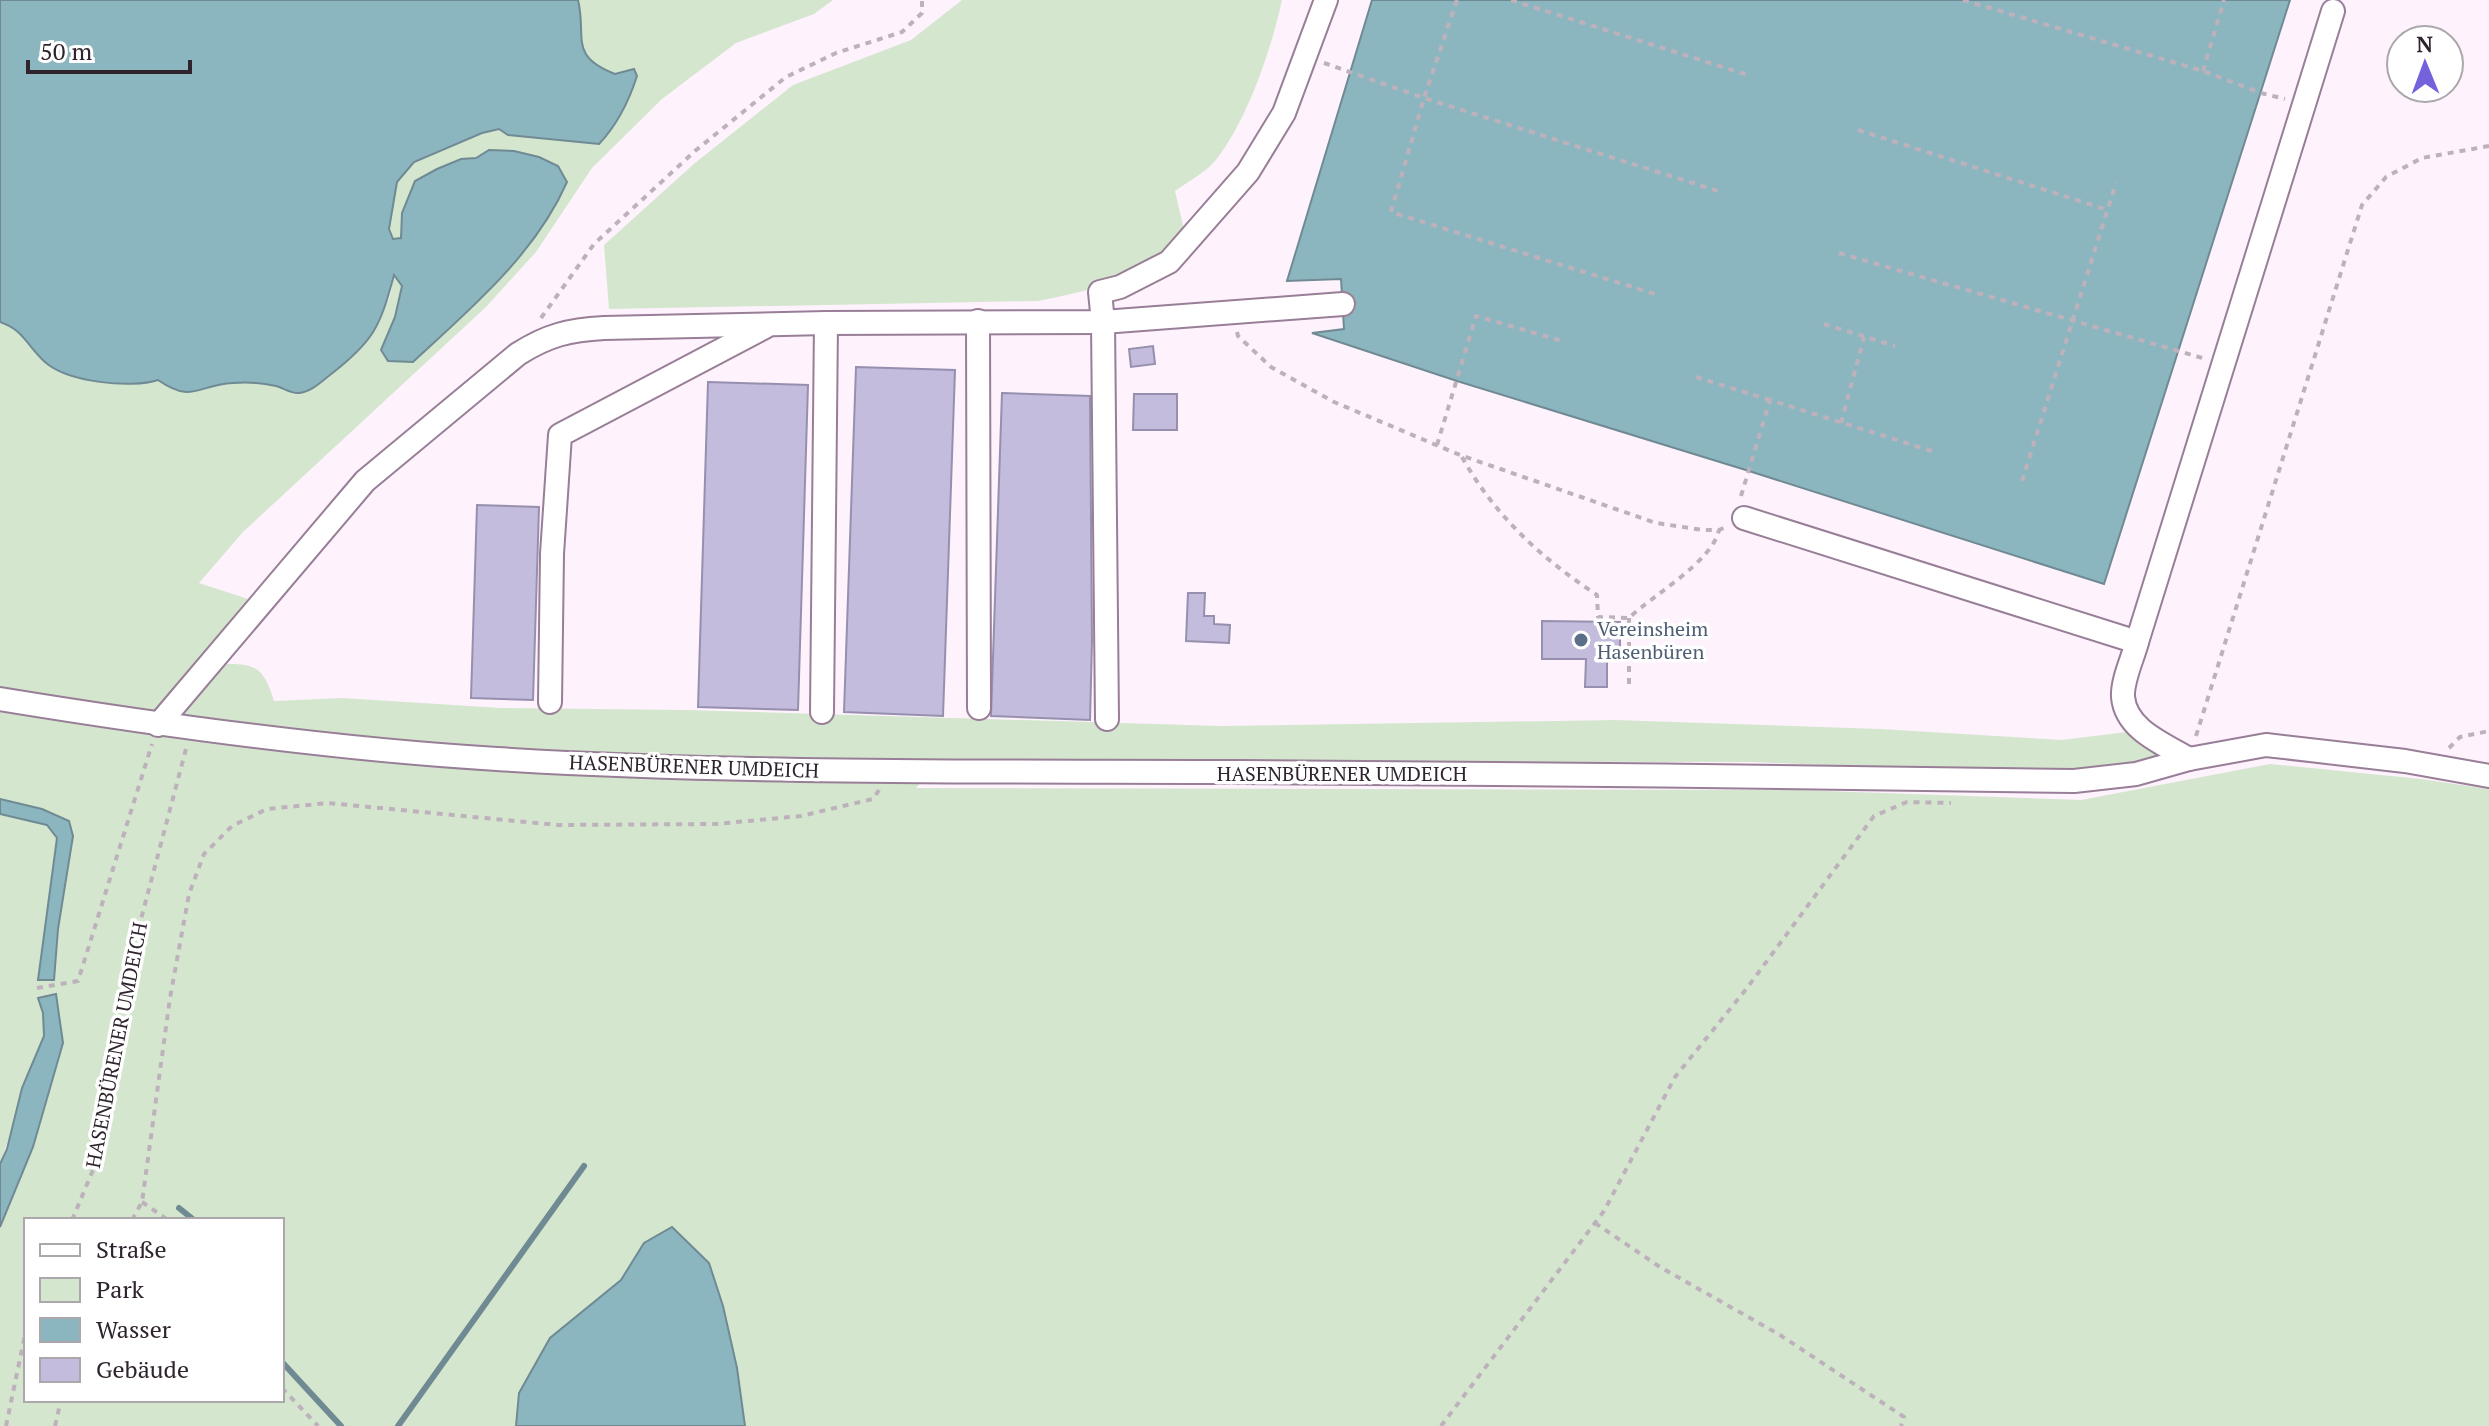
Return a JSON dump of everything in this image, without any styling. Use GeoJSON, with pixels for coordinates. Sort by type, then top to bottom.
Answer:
{"type":"FeatureCollection","features":[{"type":"Feature","properties":{"kind":"street"},"geometry":{"type":"LineString","coordinates":[[1107,719],[1103,322],[1100,292],[1120,287],[1169,262],[1248,172],[1284,113],[1326,0]]}},
{"type":"Feature","properties":{"kind":"street"},"geometry":{"type":"LineString","coordinates":[[2189,759],[2139,729],[2127,714],[2123,695],[2333,11]]}},
{"type":"Feature","properties":{"kind":"street"},"geometry":{"type":"LineString","coordinates":[[158,725],[365,481],[518,354],[568,330],[826,323],[1103,322],[1343,304]]}},
{"type":"Feature","properties":{"kind":"street"},"geometry":{"type":"LineString","coordinates":[[978,321],[979,708]]}},
{"type":"Feature","properties":{"kind":"street"},"geometry":{"type":"LineString","coordinates":[[822,712],[826,323]]}},
{"type":"Feature","properties":{"kind":"street"},"geometry":{"type":"LineString","coordinates":[[550,702],[552,554],[560,435],[771,324]]}},
{"type":"Feature","properties":{"kind":"street"},"geometry":{"type":"LineString","coordinates":[[1744,518],[2137,642]]}},
{"type":"Feature","properties":{"kind":"street","name":"HASENBÜRENER UMDEICH"},"geometry":{"type":"LineString","coordinates":[[0,699],[190,729],[493,759],[641,766],[2074,781],[2136,774],[2189,759],[2266,745],[2489,776]]}},
{"type":"Feature","properties":{"kind":"path"},"geometry":{"type":"LineString","coordinates":[[536,343],[540,320],[594,244],[695,151],[786,77],[836,53],[902,32],[922,13],[922,0]]}},
{"type":"Feature","properties":{"kind":"path"},"geometry":{"type":"LineString","coordinates":[[1457,0],[1391,212],[1658,295]]}},
{"type":"Feature","properties":{"kind":"path"},"geometry":{"type":"LineString","coordinates":[[1511,0],[1751,76]]}},
{"type":"Feature","properties":{"kind":"path"},"geometry":{"type":"LineString","coordinates":[[1963,0],[2203,71],[2261,93]]}},
{"type":"Feature","properties":{"kind":"path"},"geometry":{"type":"LineString","coordinates":[[2203,71],[2224,0]]}},
{"type":"Feature","properties":{"kind":"path"},"geometry":{"type":"LineString","coordinates":[[1349,71],[1424,98],[1718,191]]}},
{"type":"Feature","properties":{"kind":"path"},"geometry":{"type":"LineString","coordinates":[[1858,130],[2108,210]]}},
{"type":"Feature","properties":{"kind":"path"},"geometry":{"type":"LineString","coordinates":[[2189,759],[2362,205],[2386,177],[2422,158],[2489,146]]}},
{"type":"Feature","properties":{"kind":"path"},"geometry":{"type":"LineString","coordinates":[[2022,481],[2116,183]]}},
{"type":"Feature","properties":{"kind":"path"},"geometry":{"type":"LineString","coordinates":[[1839,253],[2178,350]]}},
{"type":"Feature","properties":{"kind":"path"},"geometry":{"type":"LineString","coordinates":[[1236,311],[1238,336],[1271,367],[1334,402],[1460,455],[1656,523],[1719,530],[1744,518]]}},
{"type":"Feature","properties":{"kind":"path"},"geometry":{"type":"LineString","coordinates":[[1437,445],[1476,316],[1566,342]]}},
{"type":"Feature","properties":{"kind":"path"},"geometry":{"type":"LineString","coordinates":[[1824,324],[1895,346]]}},
{"type":"Feature","properties":{"kind":"path"},"geometry":{"type":"LineString","coordinates":[[1841,423],[1864,337]]}},
{"type":"Feature","properties":{"kind":"path"},"geometry":{"type":"LineString","coordinates":[[1696,377],[1935,452]]}},
{"type":"Feature","properties":{"kind":"path"},"geometry":{"type":"LineString","coordinates":[[1749,471],[1770,400]]}},
{"type":"Feature","properties":{"kind":"path"},"geometry":{"type":"LineString","coordinates":[[1460,455],[1480,489],[1523,539],[1557,569],[1597,595],[1598,617],[1629,618],[1717,542],[1719,530]]}},
{"type":"Feature","properties":{"kind":"path"},"geometry":{"type":"LineString","coordinates":[[1629,618],[1629,686]]}},
{"type":"Feature","properties":{"kind":"path"},"geometry":{"type":"LineString","coordinates":[[37,988],[78,981],[158,725]]}},
{"type":"Feature","properties":{"kind":"path","name":"HASENBÜRENER UMDEICH"},"geometry":{"type":"LineString","coordinates":[[73,1218],[96,1163],[127,972],[190,729]]}},
{"type":"Feature","properties":{"kind":"path"},"geometry":{"type":"LineString","coordinates":[[2430,766],[2460,737],[2488,730]]}},
{"type":"Feature","properties":{"kind":"path"},"geometry":{"type":"LineString","coordinates":[[133,1218],[142,1202],[170,998],[189,894],[204,854],[232,826],[267,809],[328,803],[557,825],[716,824],[801,816],[873,799],[893,771]]}},
{"type":"Feature","properties":{"kind":"path"},"geometry":{"type":"LineString","coordinates":[[1441,1426],[1604,1211],[1675,1077],[1747,988],[1874,816],[1907,802],[1956,803],[1968,779]]}},
{"type":"Feature","properties":{"kind":"path"},"geometry":{"type":"LineString","coordinates":[[142,1202],[165,1218]]}},
{"type":"Feature","properties":{"kind":"path"},"geometry":{"type":"LineString","coordinates":[[1595,1223],[1660,1267],[1780,1335],[1904,1417],[1901,1426]]}},
{"type":"Feature","properties":{"kind":"path"},"geometry":{"type":"LineString","coordinates":[[6,1426],[24,1340]]}},
{"type":"Feature","properties":{"kind":"path"},"geometry":{"type":"LineString","coordinates":[[284,1390],[318,1426]]}},
{"type":"Feature","properties":{"kind":"path"},"geometry":{"type":"LineString","coordinates":[[55,1426],[61,1402]]}},
{"type":"Feature","properties":{"kind":"green space"},"geometry":{"type":"Polygon","coordinates":[[[578,0],[833,0],[814,14],[736,43],[662,99],[592,168],[536,252],[486,307],[243,532],[199,583],[248,599],[217,637],[224,664],[244,665],[258,670],[267,682],[274,701],[342,698],[501,708],[686,710],[1221,726],[1615,720],[1880,729],[2062,740],[2126,732],[2171,754],[2136,764],[2075,771],[2011,773],[1752,762],[939,761],[916,788],[1796,790],[2081,800],[2270,764],[2489,789],[2489,1426],[0,1426],[0,1227],[33,1147],[63,1043],[56,994],[38,998],[43,1013],[44,1036],[0,1164],[0,814],[47,825],[57,838],[38,980],[54,980],[58,929],[73,836],[42,809],[0,799],[0,322],[15,327],[47,364],[145,384],[158,380],[179,391],[188,392],[238,383],[271,385],[296,393],[311,390],[349,357],[372,328],[389,300],[394,274],[402,286],[395,317],[381,351],[539,157],[514,151],[489,150],[476,158],[461,159],[402,213],[401,238],[392,239],[389,229],[397,182],[414,162],[482,133],[499,129],[508,135],[599,144],[613,127],[627,100],[634,69],[615,74],[600,67],[591,60],[582,44],[578,0]]]}},
{"type":"Feature","properties":{"kind":"green space"},"geometry":{"type":"Polygon","coordinates":[[[962,0],[1282,0],[1258,81],[1230,140],[1210,166],[1175,191],[1185,234],[1162,257],[1115,281],[1038,301],[609,309],[604,245],[695,163],[793,85],[911,40],[962,0]]]}},
{"type":"Feature","properties":{"kind":"water"},"geometry":{"type":"Polygon","coordinates":[[[0,0],[578,0],[582,44],[591,60],[615,74],[634,69],[637,76],[622,112],[599,144],[508,135],[499,129],[482,133],[414,162],[397,182],[389,229],[393,239],[401,238],[402,213],[415,181],[461,159],[476,158],[489,150],[514,151],[558,166],[567,182],[554,209],[519,257],[478,301],[413,362],[388,361],[381,350],[395,317],[402,286],[394,275],[379,321],[366,342],[345,363],[308,391],[296,393],[271,385],[243,383],[221,384],[187,392],[158,380],[116,384],[83,379],[55,369],[20,334],[0,322],[0,0]]]}},
{"type":"Feature","properties":{"kind":"water"},"geometry":{"type":"Polygon","coordinates":[[[1372,0],[2290,0],[2104,584],[1312,333],[1344,329],[1341,279],[1287,281],[1372,0]]]}},
{"type":"Feature","properties":{"kind":"water"},"geometry":{"type":"Polygon","coordinates":[[[0,799],[42,809],[69,821],[73,836],[58,929],[54,980],[38,980],[57,838],[47,825],[0,814],[0,799]]]}},
{"type":"Feature","properties":{"kind":"water"},"geometry":{"type":"Polygon","coordinates":[[[56,994],[63,1043],[33,1147],[0,1227],[0,1164],[7,1149],[22,1088],[44,1036],[43,1013],[38,998],[56,994]]]}},
{"type":"Feature","properties":{"kind":"water"},"geometry":{"type":"Polygon","coordinates":[[[672,1227],[709,1263],[723,1306],[737,1368],[745,1426],[516,1426],[519,1393],[550,1338],[621,1280],[644,1243],[672,1227]]]}},
{"type":"Feature","properties":{"kind":"building"},"geometry":{"type":"Polygon","coordinates":[[[1153,346],[1155,364],[1131,367],[1129,349],[1153,346]]]}},
{"type":"Feature","properties":{"kind":"building"},"geometry":{"type":"Polygon","coordinates":[[[856,367],[955,370],[943,716],[844,712],[856,367]]]}},
{"type":"Feature","properties":{"kind":"building"},"geometry":{"type":"Polygon","coordinates":[[[708,382],[808,385],[798,710],[698,707],[708,382]]]}},
{"type":"Feature","properties":{"kind":"building"},"geometry":{"type":"Polygon","coordinates":[[[1002,393],[1090,396],[1090,720],[991,716],[1002,393]]]}},
{"type":"Feature","properties":{"kind":"building"},"geometry":{"type":"Polygon","coordinates":[[[1134,394],[1177,394],[1177,430],[1133,430],[1134,394]]]}},
{"type":"Feature","properties":{"kind":"building"},"geometry":{"type":"Polygon","coordinates":[[[477,505],[539,507],[533,700],[471,698],[477,505]]]}},
{"type":"Feature","properties":{"kind":"building"},"geometry":{"type":"Polygon","coordinates":[[[1188,593],[1205,593],[1204,616],[1214,616],[1214,624],[1230,625],[1229,643],[1186,641],[1188,593]]]}},
{"type":"Feature","properties":{"kind":"building","name":"Vereinsheim Hasenbüren"},"geometry":{"type":"Polygon","coordinates":[[[1542,621],[1620,622],[1620,659],[1607,659],[1607,687],[1585,687],[1586,659],[1542,659],[1542,621]]]}},
{"type":"Feature","properties":{"kind":"waterway"},"geometry":{"type":"LineString","coordinates":[[398,1426],[584,1166]]}},
{"type":"Feature","properties":{"kind":"waterway"},"geometry":{"type":"LineString","coordinates":[[179,1208],[192,1218]]}},
{"type":"Feature","properties":{"kind":"waterway"},"geometry":{"type":"LineString","coordinates":[[284,1364],[341,1426]]}},
{"type":"Feature","properties":{"kind":"place","name":"Vereinsheim Hasenbüren"},"geometry":{"type":"Point","coordinates":[1581,640]}}]}
